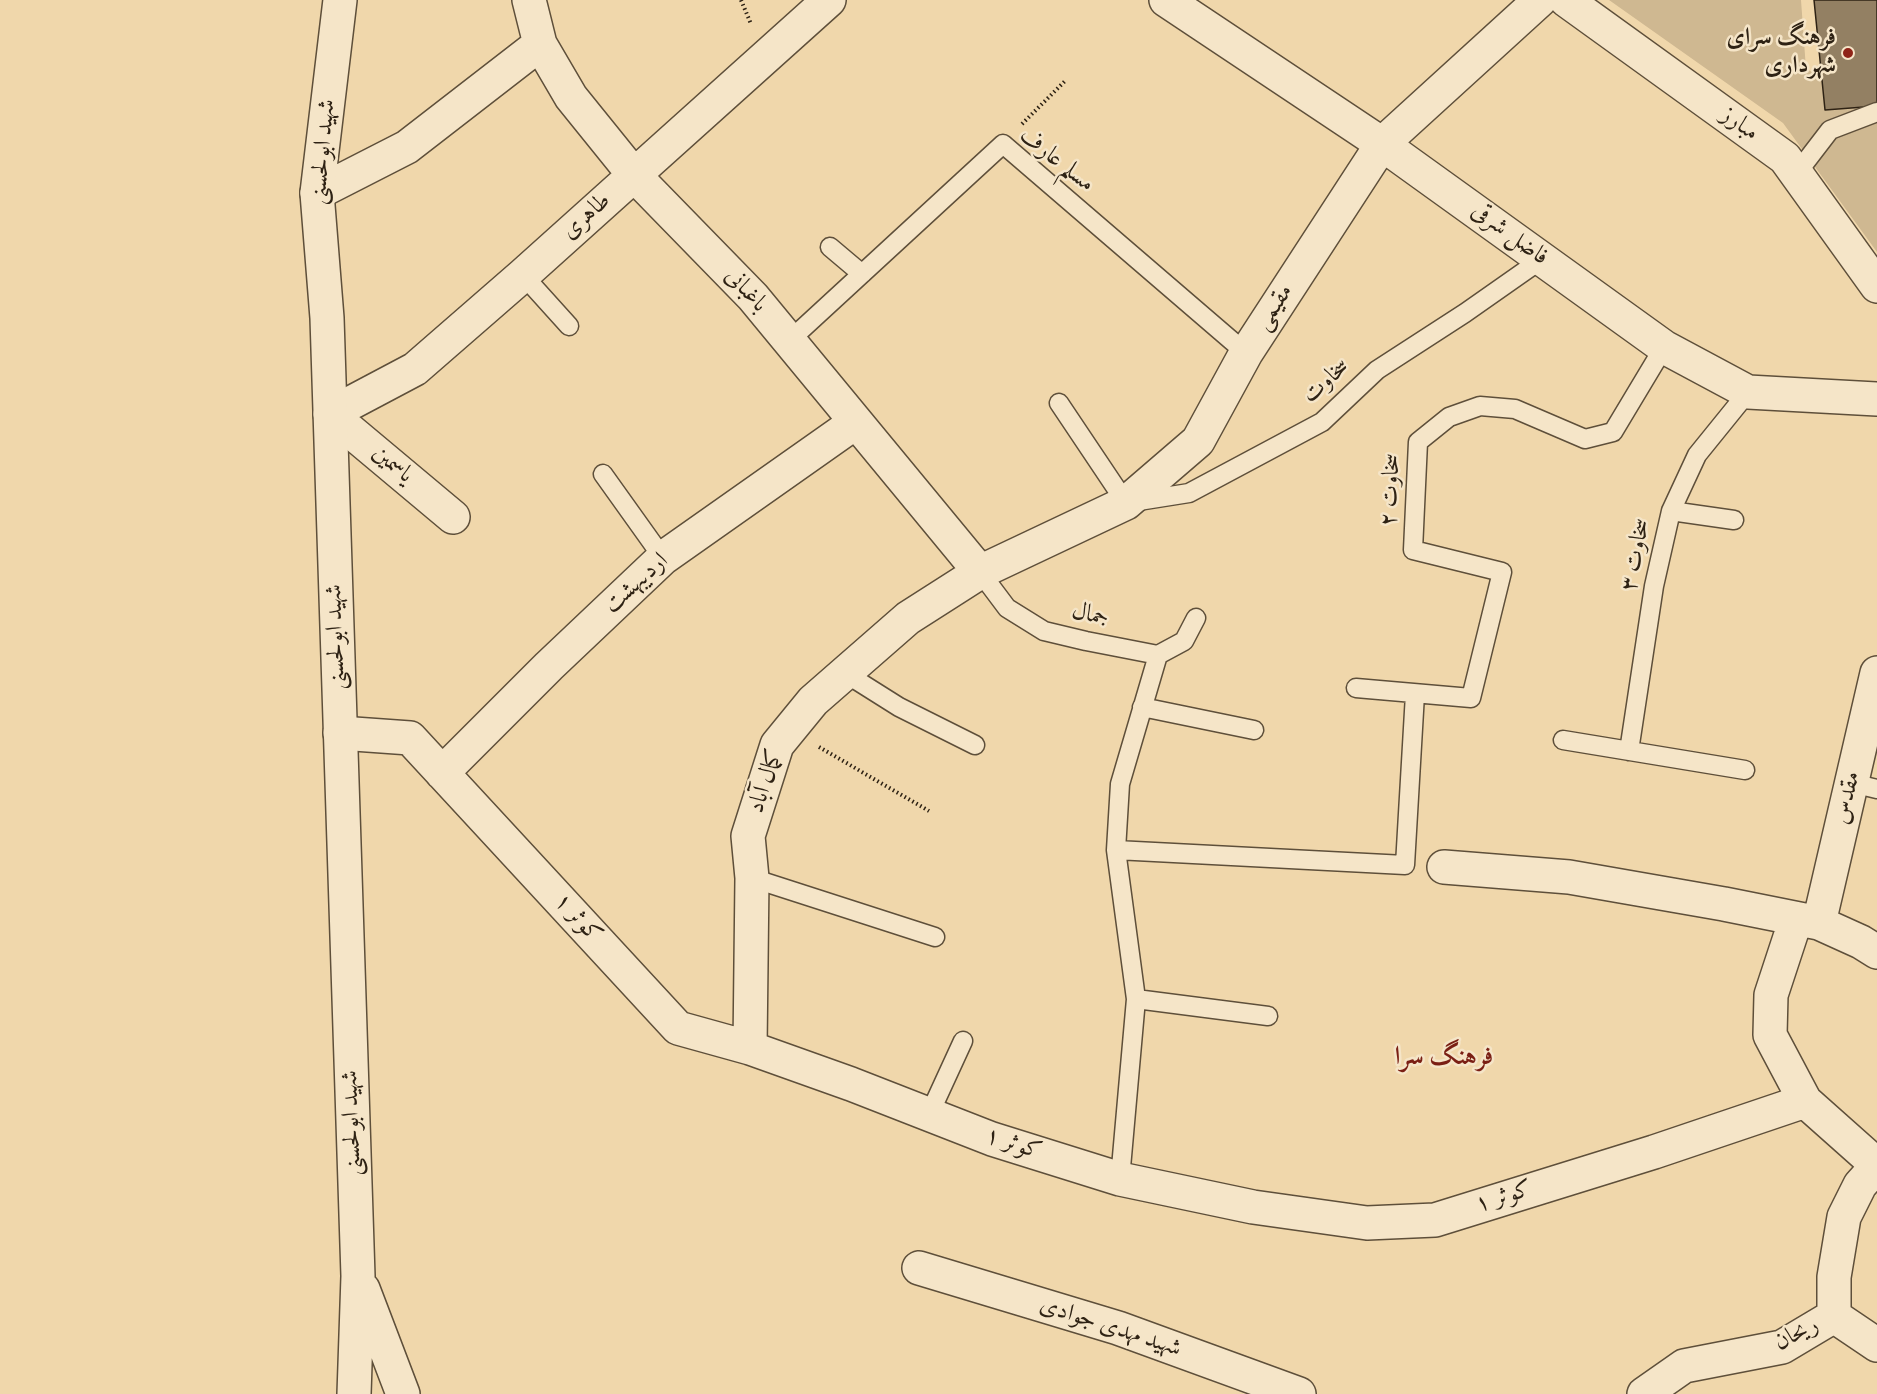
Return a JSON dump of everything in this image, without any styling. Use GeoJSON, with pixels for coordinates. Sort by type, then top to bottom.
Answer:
{"type":"FeatureCollection","features":[{"type":"Feature","properties":{"kind":"street","name":"شهید ابولحسنی"},"geometry":{"type":"LineString","coordinates":[[339,0],[317,193],[327,318],[358,1276],[354,1394]]}},
{"type":"Feature","properties":{"kind":"street","name":"باغبانی"},"geometry":{"type":"LineString","coordinates":[[529,0],[540,44],[571,97],[634,175],[753,297],[980,572]]}},
{"type":"Feature","properties":{"kind":"street","name":"طاهری"},"geometry":{"type":"LineString","coordinates":[[330,414],[415,369],[829,0]]}},
{"type":"Feature","properties":{"kind":"street","name":"فاضل شرقی"},"geometry":{"type":"LineString","coordinates":[[1166,0],[1382,144],[1664,347],[1748,392],[1877,399]]}},
{"type":"Feature","properties":{"kind":"street","name":"مقیمی"},"geometry":{"type":"LineString","coordinates":[[980,572],[1126,503],[1198,441],[1246,353],[1382,144],[1540,0]]}},
{"type":"Feature","properties":{"kind":"street","name":"مبارز"},"geometry":{"type":"LineString","coordinates":[[1566,0],[1785,158],[1877,286]]}},
{"type":"Feature","properties":{"kind":"street"},"geometry":{"type":"LineString","coordinates":[[317,193],[407,147],[540,44]]}},
{"type":"Feature","properties":{"kind":"street","name":"یاسمین"},"geometry":{"type":"LineString","coordinates":[[330,414],[453,517]]}},
{"type":"Feature","properties":{"kind":"street","name":"اردیبهشت"},"geometry":{"type":"LineString","coordinates":[[442,773],[549,666],[663,558],[856,422]]}},
{"type":"Feature","properties":{"kind":"street","name":"کمال آباد"},"geometry":{"type":"LineString","coordinates":[[750,1048],[752,878],[748,836],[777,745],[813,701],[908,618],[980,572]]}},
{"type":"Feature","properties":{"kind":"street","name":"مقدس"},"geometry":{"type":"LineString","coordinates":[[1805,1101],[1770,1035],[1771,995],[1808,921],[1864,786],[1877,673]]}},
{"type":"Feature","properties":{"kind":"street","name":"کوثر ۱"},"geometry":{"type":"LineString","coordinates":[[340,734],[410,738],[678,1028],[750,1048],[851,1084],[992,1139],[1120,1179],[1253,1207],[1367,1223],[1435,1220],[1654,1152],[1805,1101]]}},
{"type":"Feature","properties":{"kind":"street"},"geometry":{"type":"LineString","coordinates":[[1444,867],[1569,877],[1724,904],[1808,921],[1861,942],[1877,952]]}},
{"type":"Feature","properties":{"kind":"street"},"geometry":{"type":"LineString","coordinates":[[1805,1101],[1877,1165]]}},
{"type":"Feature","properties":{"kind":"street","name":"ریحان"},"geometry":{"type":"LineString","coordinates":[[1644,1394],[1684,1366],[1782,1347],[1834,1316],[1834,1277],[1844,1217],[1860,1185],[1877,1165]]}},
{"type":"Feature","properties":{"kind":"street","name":"شهید مهدی جوادی"},"geometry":{"type":"LineString","coordinates":[[918,1268],[1118,1328],[1299,1394]]}},
{"type":"Feature","properties":{"kind":"street"},"geometry":{"type":"LineString","coordinates":[[358,1276],[403,1394]]}},
{"type":"Feature","properties":{"kind":"street"},"geometry":{"type":"LineString","coordinates":[[1834,1316],[1877,1345]]}},
{"type":"Feature","properties":{"kind":"lane"},"geometry":{"type":"LineString","coordinates":[[1797,173],[1830,130],[1877,112]]}},
{"type":"Feature","properties":{"kind":"lane","name":"مسلم عارف"},"geometry":{"type":"LineString","coordinates":[[789,341],[1003,144],[1246,353]]}},
{"type":"Feature","properties":{"kind":"lane"},"geometry":{"type":"LineString","coordinates":[[830,248],[862,274]]}},
{"type":"Feature","properties":{"kind":"lane","name":"سخاوت"},"geometry":{"type":"LineString","coordinates":[[1126,503],[1189,493],[1322,422],[1377,370],[1465,313],[1542,259]]}},
{"type":"Feature","properties":{"kind":"lane"},"geometry":{"type":"LineString","coordinates":[[523,275],[570,326]]}},
{"type":"Feature","properties":{"kind":"lane","name":"سخاوت ۲"},"geometry":{"type":"LineString","coordinates":[[1356,688],[1471,698],[1502,572],[1413,550],[1418,442],[1449,417],[1480,406],[1515,409],[1585,439],[1613,432],[1664,347]]}},
{"type":"Feature","properties":{"kind":"lane","name":"سخاوت ۳"},"geometry":{"type":"LineString","coordinates":[[1629,751],[1654,586],[1671,511],[1697,455],[1748,392]]}},
{"type":"Feature","properties":{"kind":"lane"},"geometry":{"type":"LineString","coordinates":[[1059,403],[1126,503]]}},
{"type":"Feature","properties":{"kind":"lane"},"geometry":{"type":"LineString","coordinates":[[603,474],[663,558]]}},
{"type":"Feature","properties":{"kind":"lane"},"geometry":{"type":"LineString","coordinates":[[1671,511],[1734,520]]}},
{"type":"Feature","properties":{"kind":"lane","name":"جمال"},"geometry":{"type":"LineString","coordinates":[[980,572],[1007,608],[1044,631],[1158,655]]}},
{"type":"Feature","properties":{"kind":"lane"},"geometry":{"type":"LineString","coordinates":[[1120,1179],[1136,999],[1116,850],[1120,784],[1158,655],[1184,641],[1196,618]]}},
{"type":"Feature","properties":{"kind":"lane"},"geometry":{"type":"LineString","coordinates":[[845,673],[899,706],[975,745]]}},
{"type":"Feature","properties":{"kind":"lane"},"geometry":{"type":"LineString","coordinates":[[1116,850],[1405,865],[1415,694]]}},
{"type":"Feature","properties":{"kind":"lane"},"geometry":{"type":"LineString","coordinates":[[1142,707],[1254,730]]}},
{"type":"Feature","properties":{"kind":"lane"},"geometry":{"type":"LineString","coordinates":[[1563,740],[1745,770]]}},
{"type":"Feature","properties":{"kind":"lane"},"geometry":{"type":"LineString","coordinates":[[752,878],[935,937]]}},
{"type":"Feature","properties":{"kind":"lane"},"geometry":{"type":"LineString","coordinates":[[1136,999],[1268,1016]]}},
{"type":"Feature","properties":{"kind":"lane"},"geometry":{"type":"LineString","coordinates":[[929,1114],[963,1041]]}},
{"type":"Feature","properties":{"kind":"path"},"geometry":{"type":"LineString","coordinates":[[1003,144],[1066,80]]}},
{"type":"Feature","properties":{"kind":"path"},"geometry":{"type":"LineString","coordinates":[[790,730],[929,811]]}},
{"type":"Feature","properties":{"kind":"shaded area"},"geometry":{"type":"Polygon","coordinates":[[[1609,0],[1801,0],[1806,69],[1877,103],[1877,252],[1783,123],[1609,0]]]}},
{"type":"Feature","properties":{"kind":"building","name":"فرهنگ سرای شهرداری"},"geometry":{"type":"Polygon","coordinates":[[[1814,0],[1877,0],[1877,106],[1825,110],[1814,0]]]}},
{"type":"Feature","properties":{"kind":"place","name":"فرهنگ سرای شهرداری"},"geometry":{"type":"Point","coordinates":[1848,53]}},
{"type":"Feature","properties":{"kind":"district","name":"فرهنگ سرا"},"geometry":{"type":"Point","coordinates":[1444,1059]}}]}
